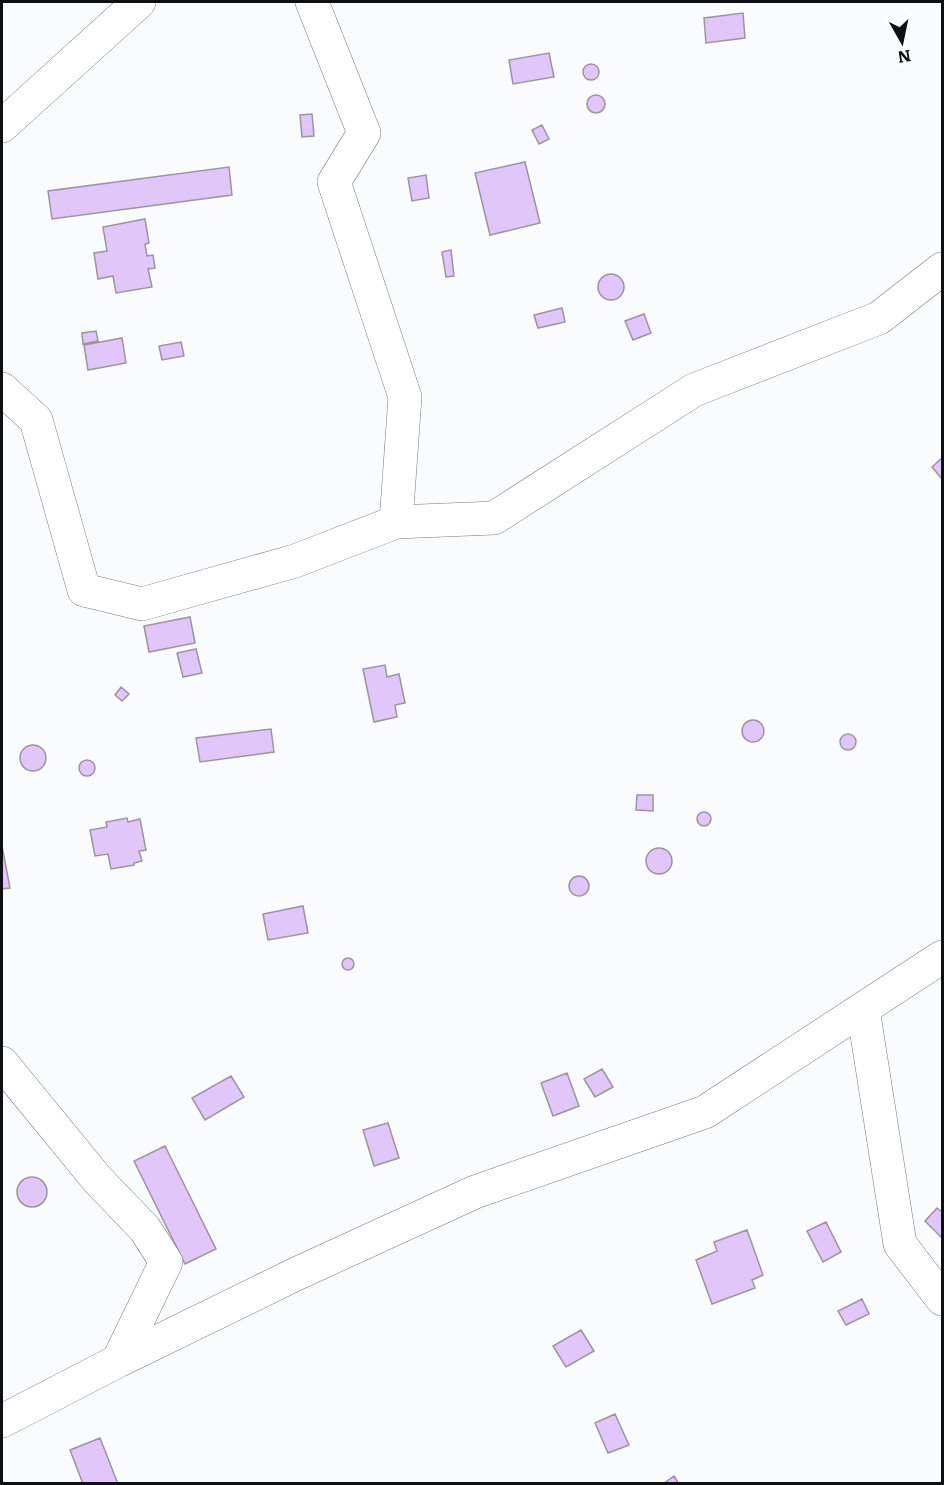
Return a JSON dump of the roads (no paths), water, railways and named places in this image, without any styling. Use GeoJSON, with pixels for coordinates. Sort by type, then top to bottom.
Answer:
{"type":"FeatureCollection","features":[{"type":"Feature","properties":{"kind":"street"},"geometry":{"type":"LineString","coordinates":[[2,126],[139,2]]}},
{"type":"Feature","properties":{"kind":"street"},"geometry":{"type":"LineString","coordinates":[[312,2],[364,133],[334,182],[405,397],[396,522]]}},
{"type":"Feature","properties":{"kind":"street"},"geometry":{"type":"LineString","coordinates":[[2,388],[36,420],[84,590],[142,604],[296,561],[396,522],[494,518],[694,390],[879,318],[942,269]]}},
{"type":"Feature","properties":{"kind":"street"},"geometry":{"type":"LineString","coordinates":[[2,1421],[296,1274],[475,1192],[705,1112],[942,957]]}},
{"type":"Feature","properties":{"kind":"street"},"geometry":{"type":"LineString","coordinates":[[863,1009],[900,1244],[942,1299]]}},
{"type":"Feature","properties":{"kind":"street"},"geometry":{"type":"LineString","coordinates":[[2,1063],[97,1179],[145,1229],[166,1262],[118,1361]]}}]}
